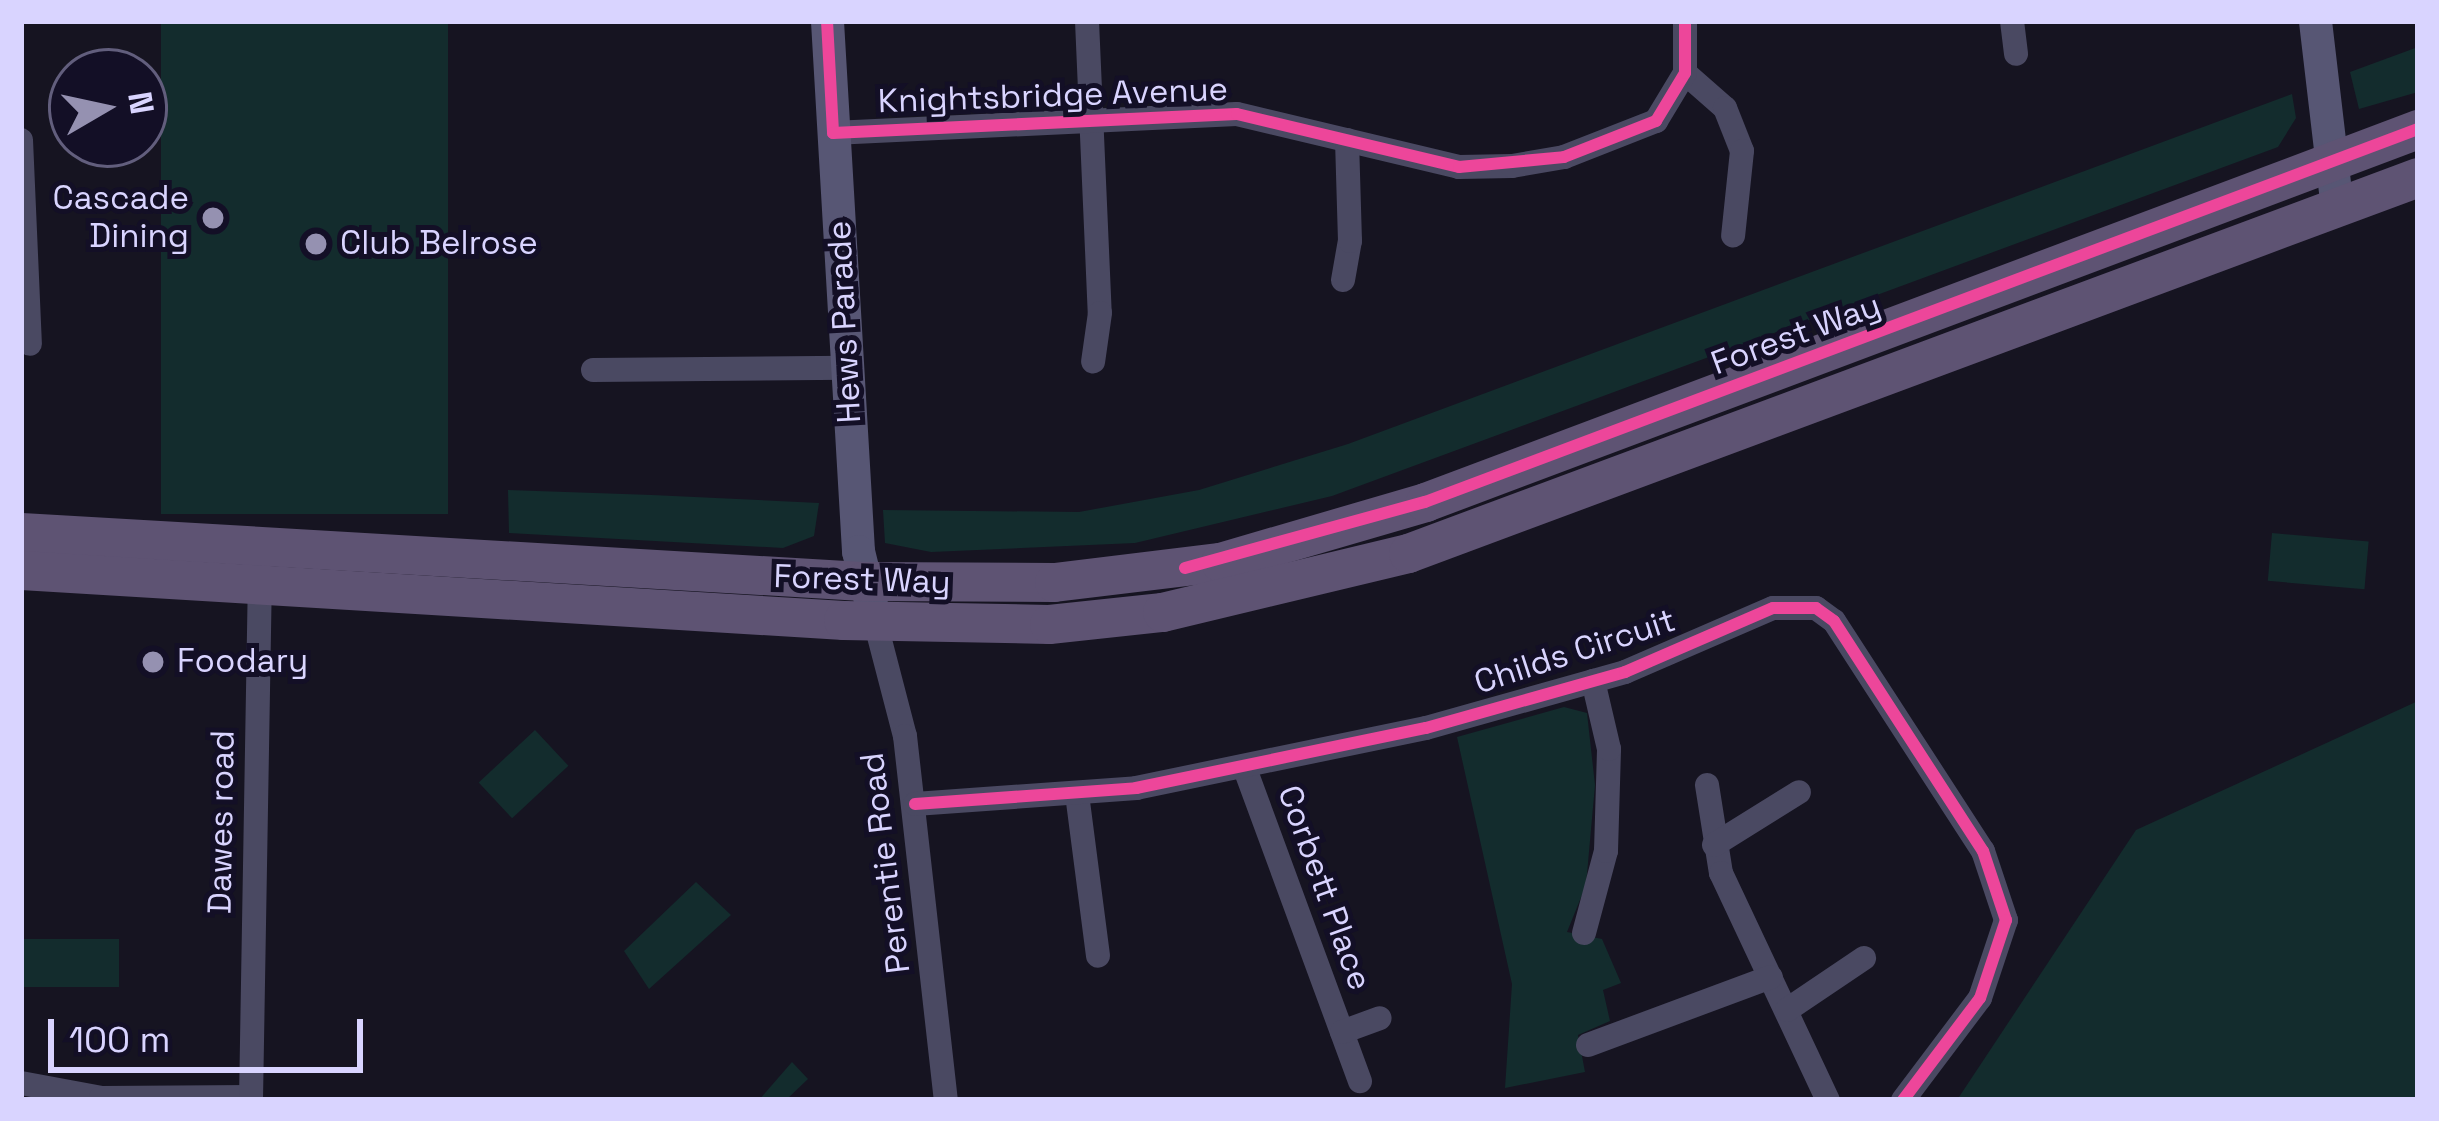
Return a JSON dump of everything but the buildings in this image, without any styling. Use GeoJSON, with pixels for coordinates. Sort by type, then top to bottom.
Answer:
{"type":"FeatureCollection","features":[{"type":"Feature","properties":{"kind":"main road","name":"Forest Way"},"geometry":{"type":"LineString","coordinates":[[21,532],[862,581],[1100,578],[1220,562],[1310,539],[2418,129]]}},
{"type":"Feature","properties":{"kind":"main road","name":"Forest Way"},"geometry":{"type":"LineString","coordinates":[[21,570],[875,621],[1086,621],[1319,580],[2418,177]]}},
{"type":"Feature","properties":{"kind":"street","name":"Hews Parade"},"geometry":{"type":"LineString","coordinates":[[827,21],[862,581],[875,621]]}},
{"type":"Feature","properties":{"kind":"street"},"geometry":{"type":"LineString","coordinates":[[1087,21],[1100,313],[1093,362]]}},
{"type":"Feature","properties":{"kind":"street"},"geometry":{"type":"LineString","coordinates":[[1685,21],[1685,73],[1725,107],[1742,152],[1733,236]]}},
{"type":"Feature","properties":{"kind":"street"},"geometry":{"type":"LineString","coordinates":[[2012,21],[2016,54]]}},
{"type":"Feature","properties":{"kind":"street"},"geometry":{"type":"LineString","coordinates":[[2314,21],[2337,207]]}},
{"type":"Feature","properties":{"kind":"street","name":"Knightsbridge Avenue"},"geometry":{"type":"LineString","coordinates":[[833,133],[1237,114],[1459,166],[1564,157],[1656,121],[1685,73]]}},
{"type":"Feature","properties":{"kind":"street"},"geometry":{"type":"LineString","coordinates":[[21,140],[30,344]]}},
{"type":"Feature","properties":{"kind":"street"},"geometry":{"type":"LineString","coordinates":[[1343,280],[1350,241],[1346,140]]}},
{"type":"Feature","properties":{"kind":"street"},"geometry":{"type":"LineString","coordinates":[[592,370],[848,368]]}},
{"type":"Feature","properties":{"kind":"street","name":"Dawes road"},"geometry":{"type":"LineString","coordinates":[[251,1099],[260,545]]}},
{"type":"Feature","properties":{"kind":"street","name":"Childs Circuit"},"geometry":{"type":"LineString","coordinates":[[915,804],[1077,794],[1426,728],[1593,681],[1773,608],[1816,608],[1834,621],[1983,851],[2006,920],[1980,998],[1903,1100]]}},
{"type":"Feature","properties":{"kind":"street","name":"Perentie Road"},"geometry":{"type":"LineString","coordinates":[[875,621],[915,804],[946,1100]]}},
{"type":"Feature","properties":{"kind":"street"},"geometry":{"type":"LineString","coordinates":[[1583,933],[1606,851],[1609,748],[1593,681]]}},
{"type":"Feature","properties":{"kind":"street","name":"Corbett Place"},"geometry":{"type":"LineString","coordinates":[[1244,766],[1360,1081]]}},
{"type":"Feature","properties":{"kind":"street"},"geometry":{"type":"LineString","coordinates":[[1708,785],[1714,844],[1828,1100]]}},
{"type":"Feature","properties":{"kind":"street"},"geometry":{"type":"LineString","coordinates":[[1714,844],[1799,792]]}},
{"type":"Feature","properties":{"kind":"street"},"geometry":{"type":"LineString","coordinates":[[1077,794],[1098,956]]}},
{"type":"Feature","properties":{"kind":"street"},"geometry":{"type":"LineString","coordinates":[[1787,1010],[1864,958]]}},
{"type":"Feature","properties":{"kind":"street"},"geometry":{"type":"LineString","coordinates":[[1588,1045],[1771,977]]}},
{"type":"Feature","properties":{"kind":"street","name":"Corbett Place"},"geometry":{"type":"LineString","coordinates":[[1342,1032],[1380,1018]]}},
{"type":"Feature","properties":{"kind":"street"},"geometry":{"type":"LineString","coordinates":[[21,1083],[101,1098],[251,1099]]}},
{"type":"Feature","properties":{"kind":"green space","name":"Club Belrose"},"geometry":{"type":"Polygon","coordinates":[[[161,21],[448,21],[448,514],[161,514],[161,168],[168,168],[168,48],[161,48],[161,21]]]}},
{"type":"Feature","properties":{"kind":"green space"},"geometry":{"type":"Polygon","coordinates":[[[2418,47],[2418,92],[2359,109],[2350,72],[2418,47]]]}},
{"type":"Feature","properties":{"kind":"green space"},"geometry":{"type":"Polygon","coordinates":[[[2292,94],[2296,118],[2278,147],[1332,496],[1135,543],[931,552],[885,543],[883,510],[1079,512],[1199,490],[1348,444],[2292,94]]]}},
{"type":"Feature","properties":{"kind":"green space"},"geometry":{"type":"Polygon","coordinates":[[[508,490],[819,503],[814,536],[783,548],[509,533],[508,490]]]}},
{"type":"Feature","properties":{"kind":"green space"},"geometry":{"type":"Polygon","coordinates":[[[2272,533],[2369,541],[2364,589],[2268,581],[2272,533]]]}},
{"type":"Feature","properties":{"kind":"green space"},"geometry":{"type":"Polygon","coordinates":[[[2418,701],[2418,1100],[1957,1100],[2136,830],[2418,701]]]}},
{"type":"Feature","properties":{"kind":"green space"},"geometry":{"type":"Polygon","coordinates":[[[1564,707],[1587,713],[1595,785],[1586,885],[1567,932],[1602,939],[1621,983],[1603,990],[1610,1021],[1578,1035],[1585,1072],[1505,1088],[1512,984],[1457,737],[1564,707]]]}},
{"type":"Feature","properties":{"kind":"green space"},"geometry":{"type":"Polygon","coordinates":[[[535,730],[568,766],[512,818],[479,783],[535,730]]]}},
{"type":"Feature","properties":{"kind":"green space"},"geometry":{"type":"Polygon","coordinates":[[[696,882],[731,915],[649,989],[624,951],[696,882]]]}},
{"type":"Feature","properties":{"kind":"green space"},"geometry":{"type":"Polygon","coordinates":[[[23,939],[119,939],[119,987],[23,987],[23,939]]]}},
{"type":"Feature","properties":{"kind":"green space"},"geometry":{"type":"Polygon","coordinates":[[[792,1062],[808,1079],[786,1100],[759,1100],[792,1062]]]}},
{"type":"Feature","properties":{"kind":"cycle path"},"geometry":{"type":"LineString","coordinates":[[827,21],[833,133],[1237,114],[1459,167],[1564,157],[1656,121],[1685,73],[1685,21]]}},
{"type":"Feature","properties":{"kind":"cycle path"},"geometry":{"type":"LineString","coordinates":[[1185,568],[1425,502],[2418,129]]}},
{"type":"Feature","properties":{"kind":"cycle path"},"geometry":{"type":"LineString","coordinates":[[915,804],[1136,788],[1426,728],[1625,672],[1773,608],[1816,608],[1834,621],[1983,851],[2006,920],[1980,998],[1903,1100]]}},
{"type":"Feature","properties":{"kind":"place","name":"Cascade Dining"},"geometry":{"type":"Point","coordinates":[213,218]}},
{"type":"Feature","properties":{"kind":"place","name":"Club Belrose"},"geometry":{"type":"Point","coordinates":[316,244]}},
{"type":"Feature","properties":{"kind":"place","name":"Foodary"},"geometry":{"type":"Point","coordinates":[153,662]}}]}
